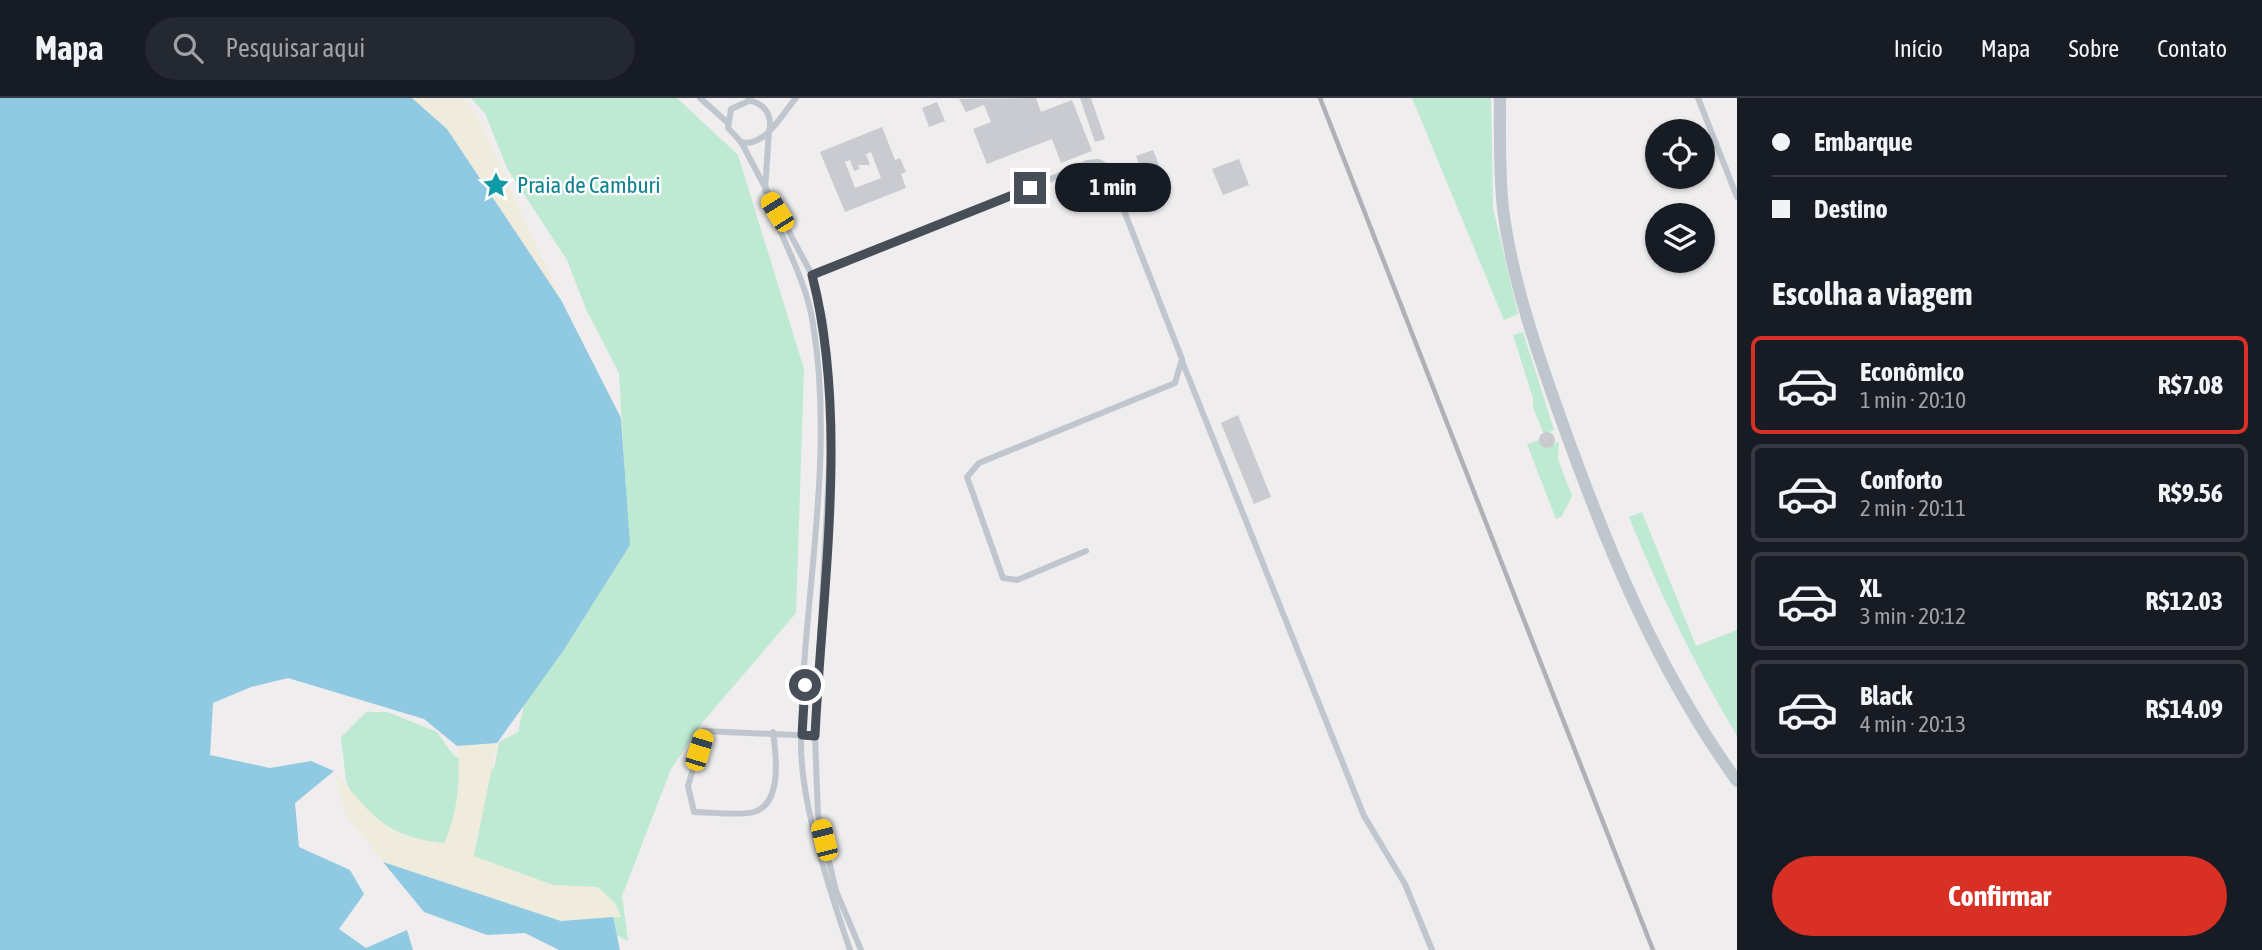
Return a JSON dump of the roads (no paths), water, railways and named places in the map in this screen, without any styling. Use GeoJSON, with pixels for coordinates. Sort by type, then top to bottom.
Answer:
{"type":"FeatureCollection","features":[{"type":"Feature","properties":{"kind":"street"},"geometry":{"type":"LineString","coordinates":[[1500,98],[1501,183],[1508,240],[1550,387],[1628,594],[1682,699],[1737,781]]}},
{"type":"Feature","properties":{"kind":"lane"},"geometry":{"type":"LineString","coordinates":[[700,98],[727,122],[730,134],[741,142],[812,275],[824,321],[831,431],[815,736],[818,815],[836,891],[861,950]]}},
{"type":"Feature","properties":{"kind":"lane"},"geometry":{"type":"LineString","coordinates":[[740,98],[752,101],[767,111],[769,129],[765,191],[813,322],[822,436],[802,735],[811,814],[830,891],[850,950]]}},
{"type":"Feature","properties":{"kind":"lane"},"geometry":{"type":"LineString","coordinates":[[727,122],[736,104],[764,98]]}},
{"type":"Feature","properties":{"kind":"lane"},"geometry":{"type":"LineString","coordinates":[[741,142],[757,142],[796,98]]}},
{"type":"Feature","properties":{"kind":"lane"},"geometry":{"type":"LineString","coordinates":[[1699,98],[1737,197]]}},
{"type":"Feature","properties":{"kind":"lane"},"geometry":{"type":"LineString","coordinates":[[812,275],[1010,197],[1087,163],[1099,162],[1107,167],[1364,816],[1410,895],[1432,950]]}},
{"type":"Feature","properties":{"kind":"lane"},"geometry":{"type":"LineString","coordinates":[[1086,551],[1017,580],[1003,579],[967,477],[968,472],[979,463],[1175,383],[1182,359]]}},
{"type":"Feature","properties":{"kind":"lane"},"geometry":{"type":"LineString","coordinates":[[773,732],[776,754],[773,792],[767,802],[754,812],[694,812],[688,786],[704,731],[773,732],[815,736]]}},
{"type":"Feature","properties":{"kind":"water"},"geometry":{"type":"Polygon","coordinates":[[[0,98],[412,98],[447,129],[561,300],[621,418],[630,545],[563,651],[497,743],[457,746],[424,719],[288,678],[251,687],[213,703],[210,755],[270,768],[311,761],[334,771],[295,803],[299,847],[350,870],[364,894],[339,929],[366,948],[407,930],[413,950],[0,950],[0,98]]]}},
{"type":"Feature","properties":{"kind":"water"},"geometry":{"type":"Polygon","coordinates":[[[383,862],[561,921],[613,917],[620,950],[559,950],[525,933],[487,935],[424,912],[383,862]]]}},
{"type":"Feature","properties":{"kind":"railway"},"geometry":{"type":"LineString","coordinates":[[1320,98],[1653,950]]}},
{"type":"Feature","properties":{"kind":"place","name":"Praia de Camburi"},"geometry":{"type":"Point","coordinates":[496,185]}}]}
